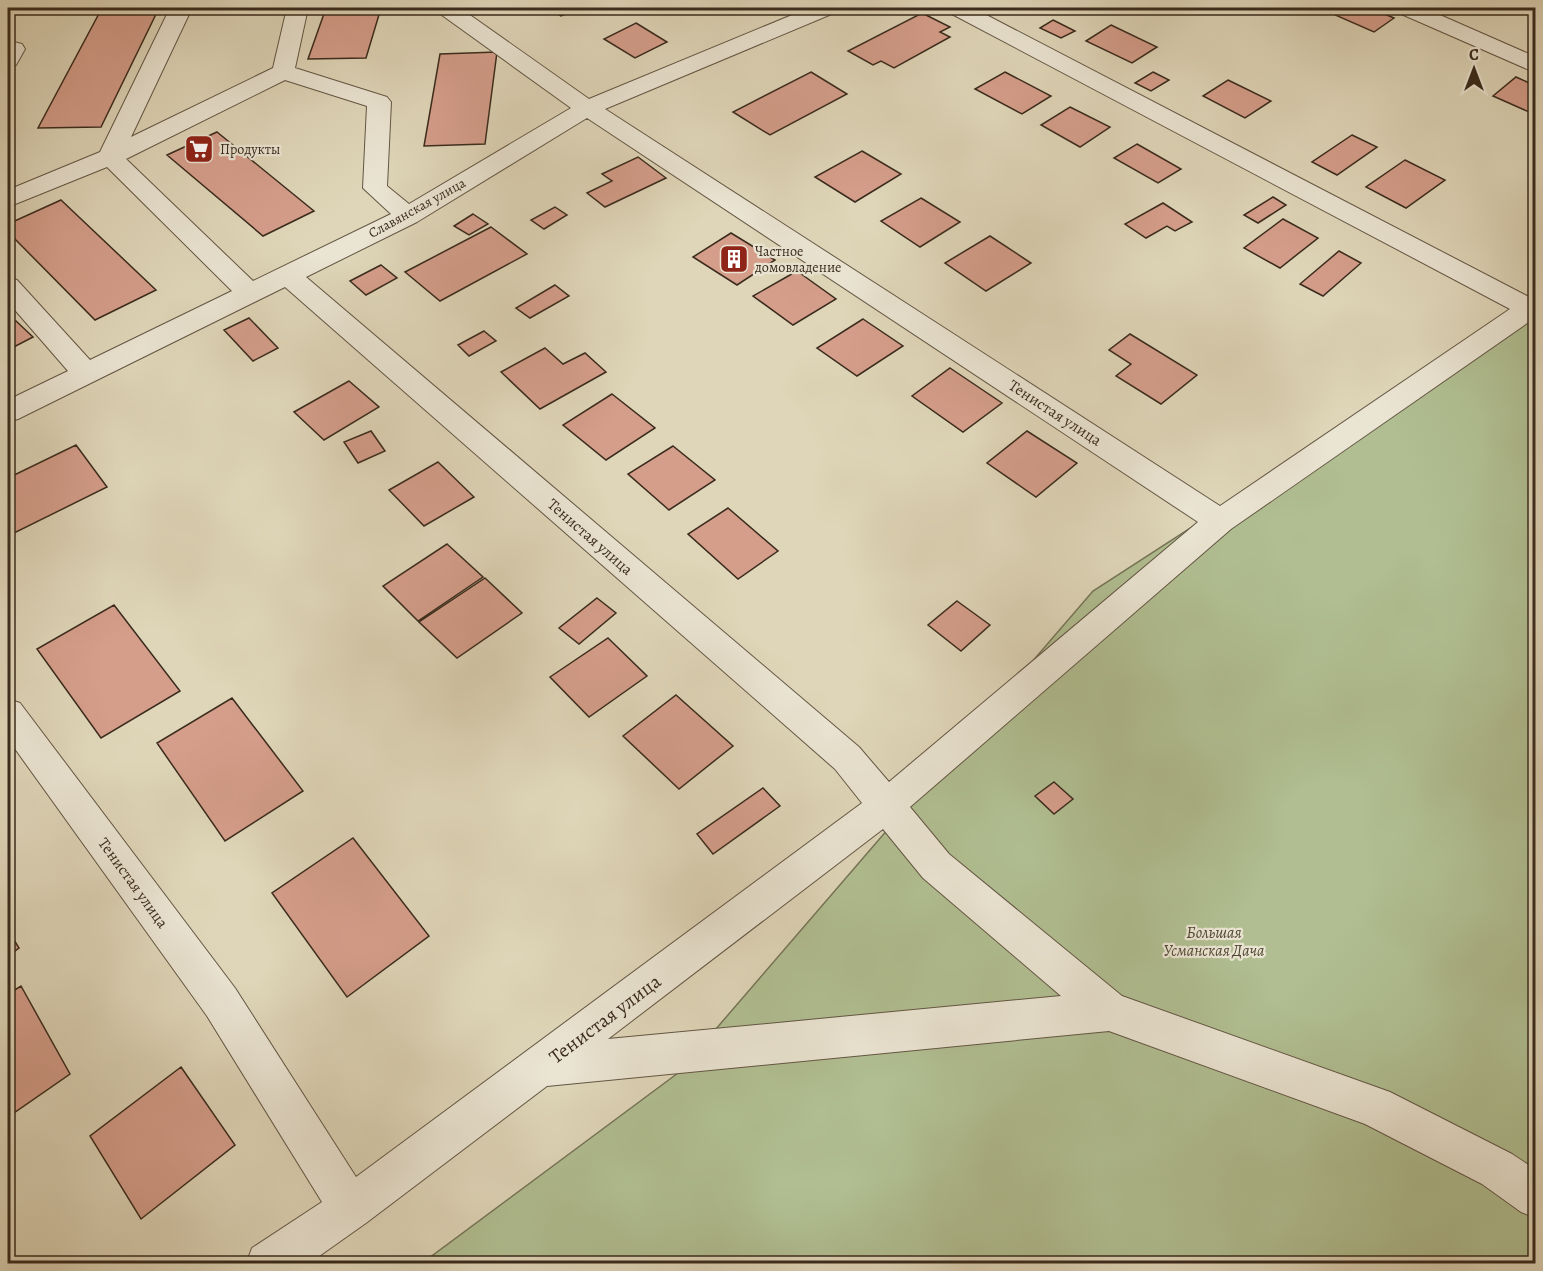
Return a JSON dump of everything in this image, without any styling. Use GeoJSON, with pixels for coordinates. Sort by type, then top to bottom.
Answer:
{"type":"FeatureCollection","features":[{"type":"Feature","properties":{"kind":"street"},"geometry":{"type":"LineString","coordinates":[[110,157],[181,8]]}},
{"type":"Feature","properties":{"kind":"street"},"geometry":{"type":"LineString","coordinates":[[283,72],[298,8]]}},
{"type":"Feature","properties":{"kind":"street","name":"Тенистая улица"},"geometry":{"type":"LineString","coordinates":[[447,8],[587,108],[1221,521]]}},
{"type":"Feature","properties":{"kind":"street","name":"Славянская улица"},"geometry":{"type":"LineString","coordinates":[[8,412],[408,216],[587,108],[826,8]]}},
{"type":"Feature","properties":{"kind":"street","name":"Тенистая улица"},"geometry":{"type":"LineString","coordinates":[[268,1263],[351,1208],[886,806],[1221,521],[1533,306],[958,8]]}},
{"type":"Feature","properties":{"kind":"street"},"geometry":{"type":"LineString","coordinates":[[1407,8],[1536,66]]}},
{"type":"Feature","properties":{"kind":"street"},"geometry":{"type":"LineString","coordinates":[[8,199],[110,157],[283,72],[379,102],[375,188],[408,216]]}},
{"type":"Feature","properties":{"kind":"street"},"geometry":{"type":"LineString","coordinates":[[110,157],[251,294]]}},
{"type":"Feature","properties":{"kind":"street","name":"Тенистая улица"},"geometry":{"type":"LineString","coordinates":[[287,275],[847,758],[886,806]]}},
{"type":"Feature","properties":{"kind":"street"},"geometry":{"type":"LineString","coordinates":[[8,286],[86,374]]}},
{"type":"Feature","properties":{"kind":"street","name":"Тенистая улица"},"geometry":{"type":"LineString","coordinates":[[8,713],[221,1002],[351,1208]]}},
{"type":"Feature","properties":{"kind":"street"},"geometry":{"type":"LineString","coordinates":[[886,806],[936,866],[1108,1011],[1375,1107],[1497,1169],[1536,1197]]}},
{"type":"Feature","properties":{"kind":"street"},"geometry":{"type":"LineString","coordinates":[[541,1066],[1108,1011]]}},
{"type":"Feature","properties":{"kind":"green space","name":"Большая Усманская Дача"},"geometry":{"type":"Polygon","coordinates":[[[1535,305],[1535,1263],[421,1264],[678,1073],[1093,591],[1535,305]]]}},
{"type":"Feature","properties":{"kind":"building"},"geometry":{"type":"Polygon","coordinates":[[[102,8],[159,8],[101,127],[38,128],[102,8]]]}},
{"type":"Feature","properties":{"kind":"building"},"geometry":{"type":"Polygon","coordinates":[[[326,8],[381,8],[366,58],[308,59],[326,8]]]}},
{"type":"Feature","properties":{"kind":"building"},"geometry":{"type":"Polygon","coordinates":[[[549,8],[579,8],[561,16],[549,8]]]}},
{"type":"Feature","properties":{"kind":"building"},"geometry":{"type":"Polygon","coordinates":[[[1331,8],[1370,8],[1394,18],[1374,32],[1326,11],[1331,8]]]}},
{"type":"Feature","properties":{"kind":"building"},"geometry":{"type":"Polygon","coordinates":[[[922,13],[950,27],[940,32],[950,37],[894,68],[881,61],[873,65],[848,51],[922,13]]]}},
{"type":"Feature","properties":{"kind":"building"},"geometry":{"type":"Polygon","coordinates":[[[1053,20],[1075,31],[1061,38],[1040,28],[1053,20]]]}},
{"type":"Feature","properties":{"kind":"building"},"geometry":{"type":"Polygon","coordinates":[[[636,23],[667,42],[635,58],[604,39],[636,23]]]}},
{"type":"Feature","properties":{"kind":"building"},"geometry":{"type":"Polygon","coordinates":[[[1111,25],[1157,47],[1132,63],[1086,41],[1111,25]]]}},
{"type":"Feature","properties":{"kind":"building"},"geometry":{"type":"Polygon","coordinates":[[[497,52],[485,144],[424,146],[440,54],[497,52]]]}},
{"type":"Feature","properties":{"kind":"building"},"geometry":{"type":"Polygon","coordinates":[[[811,72],[847,94],[770,135],[733,112],[811,72]]]}},
{"type":"Feature","properties":{"kind":"building"},"geometry":{"type":"Polygon","coordinates":[[[1005,72],[1051,96],[1022,114],[975,89],[1005,72]]]}},
{"type":"Feature","properties":{"kind":"building"},"geometry":{"type":"Polygon","coordinates":[[[1153,72],[1169,80],[1151,91],[1135,83],[1153,72]]]}},
{"type":"Feature","properties":{"kind":"building"},"geometry":{"type":"Polygon","coordinates":[[[1516,77],[1536,86],[1536,115],[1493,96],[1516,77]]]}},
{"type":"Feature","properties":{"kind":"building"},"geometry":{"type":"Polygon","coordinates":[[[1228,80],[1271,101],[1245,118],[1203,96],[1228,80]]]}},
{"type":"Feature","properties":{"kind":"building"},"geometry":{"type":"Polygon","coordinates":[[[1070,107],[1110,127],[1080,147],[1041,125],[1070,107]]]}},
{"type":"Feature","properties":{"kind":"building"},"geometry":{"type":"Polygon","coordinates":[[[217,132],[314,211],[263,236],[167,155],[217,132]]]}},
{"type":"Feature","properties":{"kind":"building"},"geometry":{"type":"Polygon","coordinates":[[[1352,135],[1377,147],[1337,175],[1312,162],[1352,135]]]}},
{"type":"Feature","properties":{"kind":"building"},"geometry":{"type":"Polygon","coordinates":[[[1137,144],[1181,169],[1158,183],[1114,158],[1137,144]]]}},
{"type":"Feature","properties":{"kind":"building"},"geometry":{"type":"Polygon","coordinates":[[[862,151],[901,174],[855,202],[815,177],[862,151]]]}},
{"type":"Feature","properties":{"kind":"building"},"geometry":{"type":"Polygon","coordinates":[[[638,157],[666,178],[605,207],[587,193],[612,181],[602,174],[638,157]]]}},
{"type":"Feature","properties":{"kind":"building"},"geometry":{"type":"Polygon","coordinates":[[[1405,160],[1445,180],[1406,208],[1366,187],[1405,160]]]}},
{"type":"Feature","properties":{"kind":"building"},"geometry":{"type":"Polygon","coordinates":[[[1273,197],[1286,205],[1258,223],[1244,215],[1273,197]]]}},
{"type":"Feature","properties":{"kind":"building"},"geometry":{"type":"Polygon","coordinates":[[[921,198],[960,222],[920,247],[881,221],[921,198]]]}},
{"type":"Feature","properties":{"kind":"building"},"geometry":{"type":"Polygon","coordinates":[[[61,200],[156,290],[95,320],[8,232],[8,224],[61,200]]]}},
{"type":"Feature","properties":{"kind":"building"},"geometry":{"type":"Polygon","coordinates":[[[1163,203],[1192,222],[1175,231],[1167,226],[1146,238],[1125,224],[1163,203]]]}},
{"type":"Feature","properties":{"kind":"building"},"geometry":{"type":"Polygon","coordinates":[[[555,207],[567,215],[544,229],[531,220],[555,207]]]}},
{"type":"Feature","properties":{"kind":"building"},"geometry":{"type":"Polygon","coordinates":[[[473,214],[488,224],[469,235],[454,226],[473,214]]]}},
{"type":"Feature","properties":{"kind":"building"},"geometry":{"type":"Polygon","coordinates":[[[1283,219],[1318,238],[1280,268],[1244,248],[1283,219]]]}},
{"type":"Feature","properties":{"kind":"building"},"geometry":{"type":"Polygon","coordinates":[[[491,227],[527,254],[440,301],[405,272],[491,227]]]}},
{"type":"Feature","properties":{"kind":"building","name":"Частное домовладение"},"geometry":{"type":"Polygon","coordinates":[[[731,233],[775,260],[737,285],[693,257],[731,233]]]}},
{"type":"Feature","properties":{"kind":"building"},"geometry":{"type":"Polygon","coordinates":[[[990,236],[1031,263],[986,291],[945,263],[990,236]]]}},
{"type":"Feature","properties":{"kind":"building"},"geometry":{"type":"Polygon","coordinates":[[[1339,251],[1361,263],[1323,296],[1300,284],[1339,251]]]}},
{"type":"Feature","properties":{"kind":"building"},"geometry":{"type":"Polygon","coordinates":[[[381,265],[397,278],[366,295],[350,281],[381,265]]]}},
{"type":"Feature","properties":{"kind":"building"},"geometry":{"type":"Polygon","coordinates":[[[797,271],[836,299],[793,325],[753,296],[797,271]]]}},
{"type":"Feature","properties":{"kind":"building"},"geometry":{"type":"Polygon","coordinates":[[[555,285],[569,296],[530,318],[516,308],[555,285]]]}},
{"type":"Feature","properties":{"kind":"building"},"geometry":{"type":"Polygon","coordinates":[[[249,318],[278,348],[253,361],[224,330],[249,318]]]}},
{"type":"Feature","properties":{"kind":"building"},"geometry":{"type":"Polygon","coordinates":[[[863,319],[903,346],[857,376],[817,348],[863,319]]]}},
{"type":"Feature","properties":{"kind":"building"},"geometry":{"type":"Polygon","coordinates":[[[16,321],[33,337],[8,350],[8,325],[16,321]]]}},
{"type":"Feature","properties":{"kind":"building"},"geometry":{"type":"Polygon","coordinates":[[[484,331],[496,341],[469,356],[458,345],[484,331]]]}},
{"type":"Feature","properties":{"kind":"building"},"geometry":{"type":"Polygon","coordinates":[[[1130,334],[1197,375],[1161,404],[1116,376],[1131,364],[1109,350],[1130,334]]]}},
{"type":"Feature","properties":{"kind":"building"},"geometry":{"type":"Polygon","coordinates":[[[545,348],[563,364],[585,353],[606,372],[540,409],[501,372],[545,348]]]}},
{"type":"Feature","properties":{"kind":"building"},"geometry":{"type":"Polygon","coordinates":[[[950,368],[1002,403],[963,432],[912,396],[950,368]]]}},
{"type":"Feature","properties":{"kind":"building"},"geometry":{"type":"Polygon","coordinates":[[[349,381],[379,407],[324,440],[294,412],[349,381]]]}},
{"type":"Feature","properties":{"kind":"building"},"geometry":{"type":"Polygon","coordinates":[[[612,394],[655,428],[606,460],[563,425],[612,394]]]}},
{"type":"Feature","properties":{"kind":"building"},"geometry":{"type":"Polygon","coordinates":[[[371,431],[385,451],[358,463],[344,442],[371,431]]]}},
{"type":"Feature","properties":{"kind":"building"},"geometry":{"type":"Polygon","coordinates":[[[1027,431],[1077,463],[1036,497],[987,463],[1027,431]]]}},
{"type":"Feature","properties":{"kind":"building"},"geometry":{"type":"Polygon","coordinates":[[[76,445],[107,487],[12,534],[8,527],[8,478],[76,445]]]}},
{"type":"Feature","properties":{"kind":"building"},"geometry":{"type":"Polygon","coordinates":[[[673,446],[715,480],[669,510],[628,474],[673,446]]]}},
{"type":"Feature","properties":{"kind":"building"},"geometry":{"type":"Polygon","coordinates":[[[438,462],[474,497],[424,526],[389,490],[438,462]]]}},
{"type":"Feature","properties":{"kind":"building"},"geometry":{"type":"Polygon","coordinates":[[[728,508],[778,551],[738,579],[688,534],[728,508]]]}},
{"type":"Feature","properties":{"kind":"building"},"geometry":{"type":"Polygon","coordinates":[[[447,544],[483,577],[418,621],[383,586],[447,544]]]}},
{"type":"Feature","properties":{"kind":"building"},"geometry":{"type":"Polygon","coordinates":[[[485,578],[522,613],[457,658],[419,622],[485,578]]]}},
{"type":"Feature","properties":{"kind":"building"},"geometry":{"type":"Polygon","coordinates":[[[597,598],[616,613],[579,644],[559,628],[597,598]]]}},
{"type":"Feature","properties":{"kind":"building"},"geometry":{"type":"Polygon","coordinates":[[[957,601],[990,625],[961,651],[928,625],[957,601]]]}},
{"type":"Feature","properties":{"kind":"building"},"geometry":{"type":"Polygon","coordinates":[[[114,605],[180,691],[101,738],[37,649],[114,605]]]}},
{"type":"Feature","properties":{"kind":"building"},"geometry":{"type":"Polygon","coordinates":[[[608,638],[647,676],[589,717],[550,677],[608,638]]]}},
{"type":"Feature","properties":{"kind":"building"},"geometry":{"type":"Polygon","coordinates":[[[676,695],[733,746],[679,789],[623,736],[676,695]]]}},
{"type":"Feature","properties":{"kind":"building"},"geometry":{"type":"Polygon","coordinates":[[[232,698],[303,791],[225,841],[157,743],[232,698]]]}},
{"type":"Feature","properties":{"kind":"building"},"geometry":{"type":"Polygon","coordinates":[[[1054,782],[1073,799],[1054,814],[1035,796],[1054,782]]]}},
{"type":"Feature","properties":{"kind":"building"},"geometry":{"type":"Polygon","coordinates":[[[763,788],[780,806],[713,854],[697,834],[763,788]]]}},
{"type":"Feature","properties":{"kind":"building"},"geometry":{"type":"Polygon","coordinates":[[[353,838],[429,936],[347,997],[272,893],[353,838]]]}},
{"type":"Feature","properties":{"kind":"building"},"geometry":{"type":"Polygon","coordinates":[[[8,930],[19,948],[8,956],[8,930]]]}},
{"type":"Feature","properties":{"kind":"building"},"geometry":{"type":"Polygon","coordinates":[[[21,986],[70,1074],[8,1117],[8,994],[21,986]]]}},
{"type":"Feature","properties":{"kind":"building"},"geometry":{"type":"Polygon","coordinates":[[[181,1067],[235,1145],[141,1219],[90,1136],[181,1067]]]}},
{"type":"Feature","properties":{"kind":"place","name":"Продукты"},"geometry":{"type":"Point","coordinates":[199,149]}},
{"type":"Feature","properties":{"kind":"place","name":"Частное домовладение"},"geometry":{"type":"Point","coordinates":[734,259]}}]}
